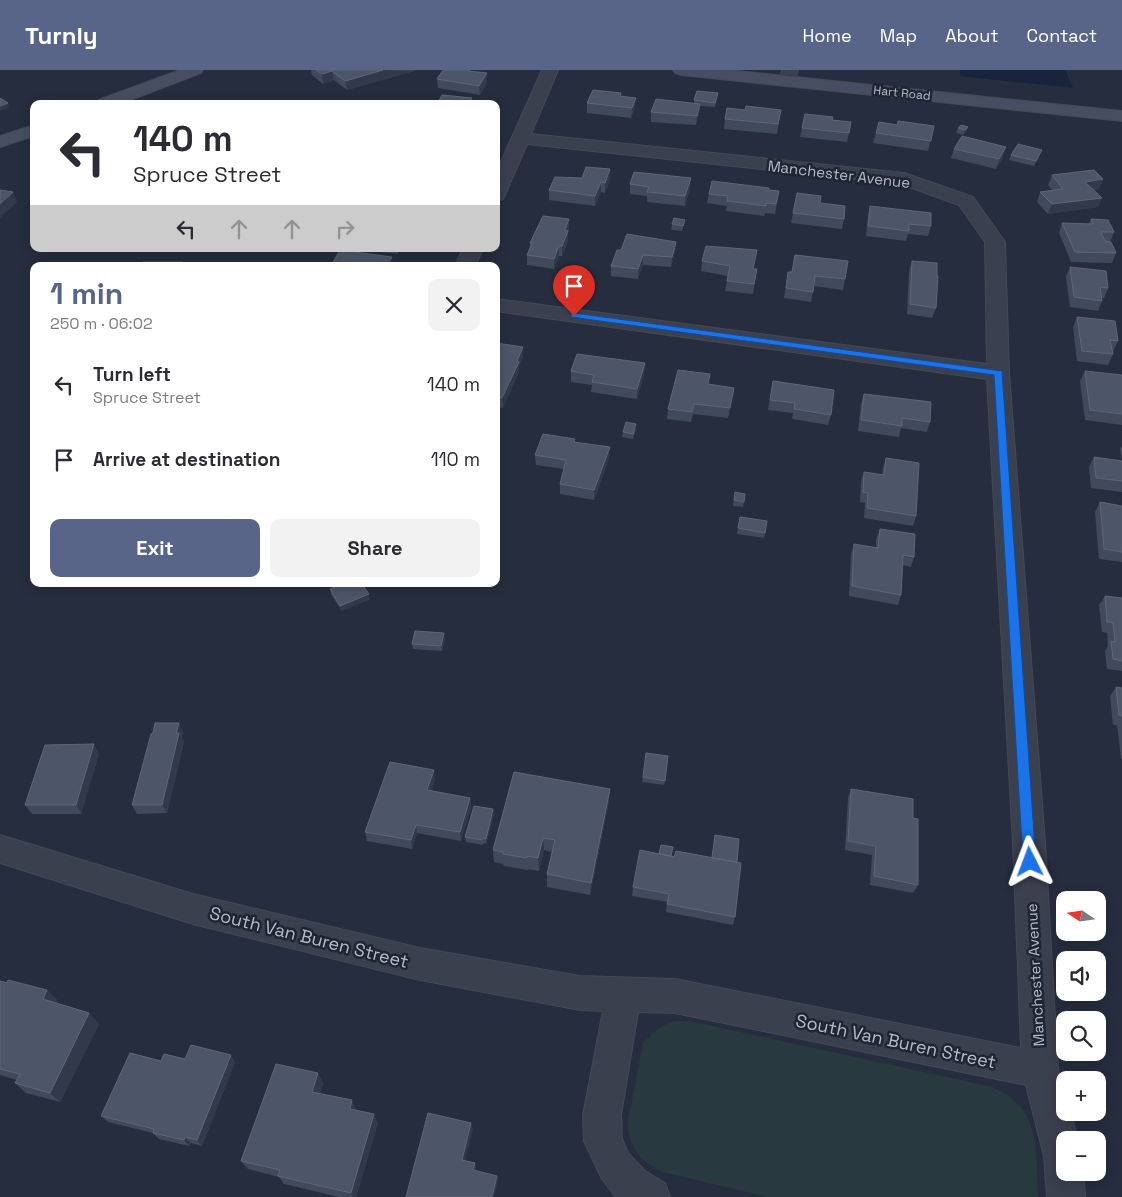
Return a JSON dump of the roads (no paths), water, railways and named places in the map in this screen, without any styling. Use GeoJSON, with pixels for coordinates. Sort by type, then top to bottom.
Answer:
{"type":"FeatureCollection","features":[{"type":"Feature","properties":{"kind":"street"},"geometry":{"type":"LineString","coordinates":[[115,100],[195,70]]}},
{"type":"Feature","properties":{"kind":"street"},"geometry":{"type":"LineString","coordinates":[[500,186],[550,70]]}},
{"type":"Feature","properties":{"kind":"street","name":"Hart Road"},"geometry":{"type":"LineString","coordinates":[[681,70],[789,76],[1122,116]]}},
{"type":"Feature","properties":{"kind":"street"},"geometry":{"type":"LineString","coordinates":[[0,142],[30,131]]}},
{"type":"Feature","properties":{"kind":"street","name":"Manchester Avenue"},"geometry":{"type":"LineString","coordinates":[[521,138],[904,179],[966,201],[995,242],[998,373],[1029,843],[1040,1070]]}},
{"type":"Feature","properties":{"kind":"street"},"geometry":{"type":"LineString","coordinates":[[500,306],[998,373]]}},
{"type":"Feature","properties":{"kind":"street","name":"South Van Buren Street"},"geometry":{"type":"LineString","coordinates":[[0,849],[193,909],[420,964],[580,993],[675,996],[1040,1070]]}},
{"type":"Feature","properties":{"kind":"street"},"geometry":{"type":"LineString","coordinates":[[624,993],[602,1115],[603,1141],[615,1166],[631,1185],[651,1197]]}},
{"type":"Feature","properties":{"kind":"street"},"geometry":{"type":"LineString","coordinates":[[1040,1070],[1063,1156],[1066,1197]]}},
{"type":"Feature","properties":{"kind":"water"},"geometry":{"type":"Polygon","coordinates":[[[960,70],[1065,70],[1073,88],[960,76],[960,70]]]}}]}
